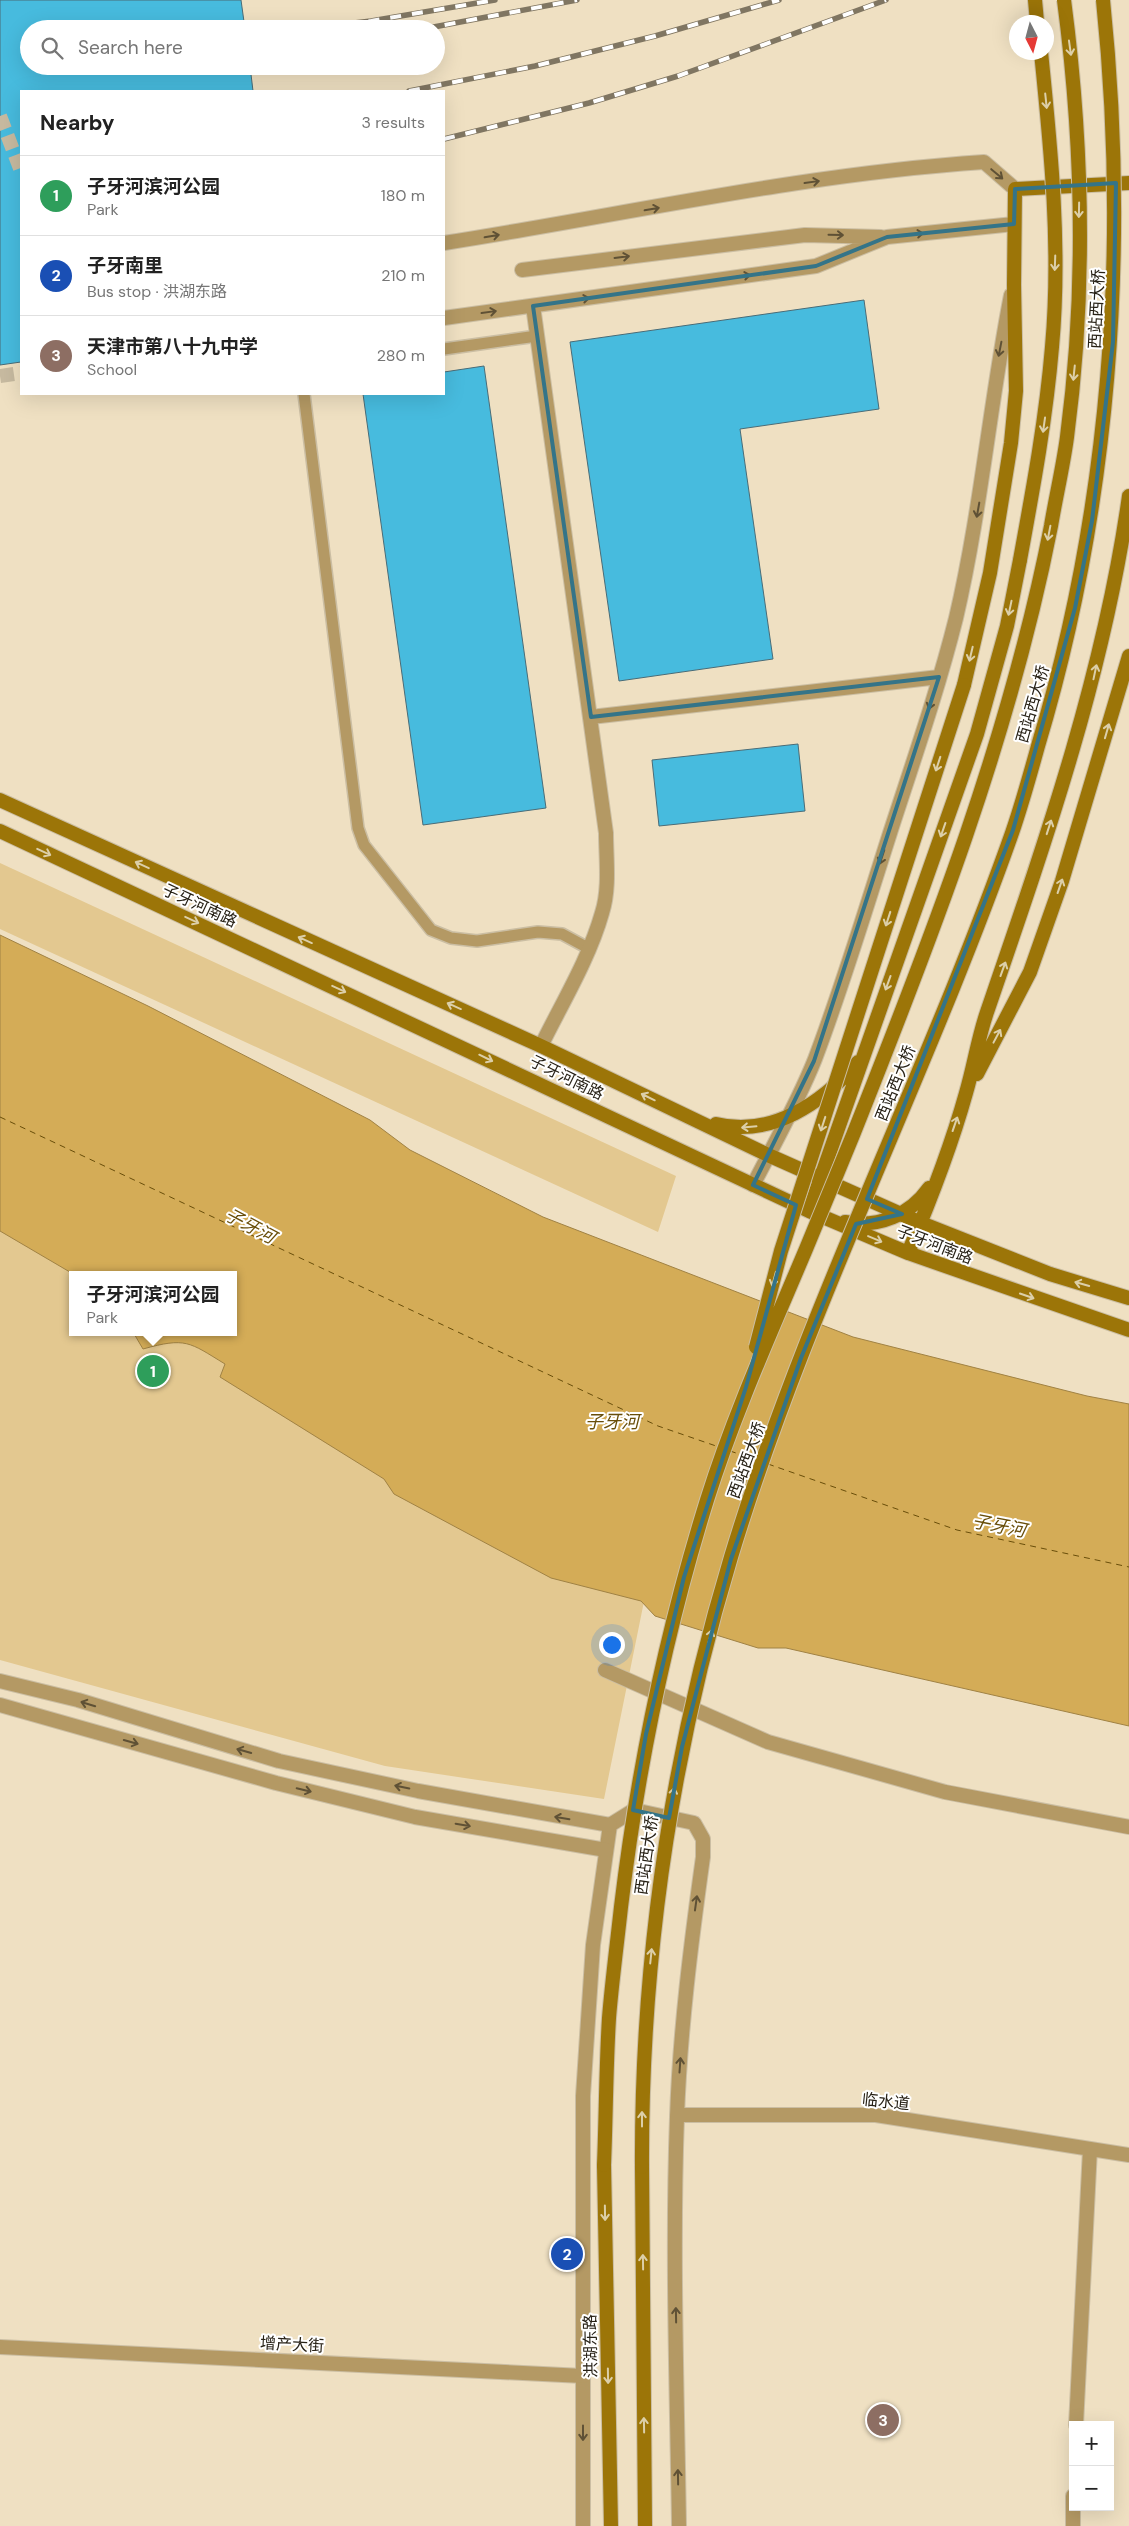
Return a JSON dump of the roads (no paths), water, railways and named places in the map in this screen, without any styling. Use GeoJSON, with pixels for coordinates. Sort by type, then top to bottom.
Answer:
{"type":"FeatureCollection","features":[{"type":"Feature","properties":{"kind":"main road"},"geometry":{"type":"LineString","coordinates":[[1035,0],[1036,15]]}},
{"type":"Feature","properties":{"kind":"main road","name":"西站西大桥"},"geometry":{"type":"LineString","coordinates":[[604,2165],[609,2016],[627,1856],[646,1734],[684,1577],[709,1494],[746,1387],[818,1220],[940,909],[1010,698],[1041,574],[1066,443],[1077,352],[1079,169],[1074,74],[1064,0]]}},
{"type":"Feature","properties":{"kind":"main road","name":"西站西大桥"},"geometry":{"type":"LineString","coordinates":[[645,2526],[642,2081],[648,1980],[672,1797],[682,1747],[730,1559],[801,1358],[906,1102],[1013,830],[1052,701],[1075,608],[1092,520],[1101,451],[1113,342],[1116,280],[1116,173],[1110,58],[1103,0]]}},
{"type":"Feature","properties":{"kind":"main road"},"geometry":{"type":"LineString","coordinates":[[809,1211],[977,734],[1006,626],[1020,560],[1044,424],[1053,345],[1055,233],[1051,156],[1042,60]]}},
{"type":"Feature","properties":{"kind":"main road"},"geometry":{"type":"LineString","coordinates":[[746,1387],[781,1252],[964,685],[990,574],[1011,443],[1016,391],[1015,189],[1129,183]]}},
{"type":"Feature","properties":{"kind":"main road"},"geometry":{"type":"LineString","coordinates":[[908,1253],[921,1223],[966,1094],[986,1014],[1013,941],[1094,680],[1112,595],[1129,496]]}},
{"type":"Feature","properties":{"kind":"main road"},"geometry":{"type":"LineString","coordinates":[[966,1094],[1030,972],[1062,881],[1129,656]]}},
{"type":"Feature","properties":{"kind":"main road","name":"子牙河南路"},"geometry":{"type":"LineString","coordinates":[[0,800],[541,1046],[768,1155],[921,1223],[1034,1268],[1129,1298]]}},
{"type":"Feature","properties":{"kind":"main road","name":"子牙河南路"},"geometry":{"type":"LineString","coordinates":[[0,832],[809,1211],[908,1253],[1129,1330]]}},
{"type":"Feature","properties":{"kind":"main road"},"geometry":{"type":"LineString","coordinates":[[692,1118],[739,1128],[769,1124],[787,1116],[824,1094],[862,1058]]}},
{"type":"Feature","properties":{"kind":"main road"},"geometry":{"type":"LineString","coordinates":[[830,1220],[861,1223],[880,1221],[902,1214],[922,1197],[939,1170]]}},
{"type":"Feature","properties":{"kind":"main road","name":"洪湖东路"},"geometry":{"type":"LineString","coordinates":[[604,2165],[611,2526]]}},
{"type":"Feature","properties":{"kind":"street"},"geometry":{"type":"LineString","coordinates":[[445,244],[809,182],[942,165],[984,162],[1015,189]]}},
{"type":"Feature","properties":{"kind":"street"},"geometry":{"type":"LineString","coordinates":[[522,270],[805,235],[887,237],[1014,224]]}},
{"type":"Feature","properties":{"kind":"street"},"geometry":{"type":"LineString","coordinates":[[445,318],[816,266],[887,237]]}},
{"type":"Feature","properties":{"kind":"street"},"geometry":{"type":"LineString","coordinates":[[753,1185],[814,1061],[939,677],[956,618],[977,516],[990,432],[998,361],[1014,284]]}},
{"type":"Feature","properties":{"kind":"street"},"geometry":{"type":"LineString","coordinates":[[533,306],[606,833],[606,884],[603,912],[588,948],[541,1046]]}},
{"type":"Feature","properties":{"kind":"street"},"geometry":{"type":"LineString","coordinates":[[591,718],[939,677]]}},
{"type":"Feature","properties":{"kind":"street"},"geometry":{"type":"LineString","coordinates":[[605,1670],[768,1742],[945,1792],[1129,1827]]}},
{"type":"Feature","properties":{"kind":"street"},"geometry":{"type":"LineString","coordinates":[[0,1681],[78,1700],[279,1761],[418,1791],[610,1825],[634,1810],[694,1823],[702,1839],[703,1857],[688,1965],[677,2115],[674,2232],[679,2526]]}},
{"type":"Feature","properties":{"kind":"street"},"geometry":{"type":"LineString","coordinates":[[0,1705],[276,1783],[415,1817],[606,1850]]}},
{"type":"Feature","properties":{"kind":"street"},"geometry":{"type":"LineString","coordinates":[[583,2526],[583,2096],[593,1946],[610,1825]]}},
{"type":"Feature","properties":{"kind":"street","name":"临水道"},"geometry":{"type":"LineString","coordinates":[[677,2115],[876,2115],[1129,2155]]}},
{"type":"Feature","properties":{"kind":"street"},"geometry":{"type":"LineString","coordinates":[[1076,2421],[1090,2149]]}},
{"type":"Feature","properties":{"kind":"street","name":"增产大街"},"geometry":{"type":"LineString","coordinates":[[0,2347],[582,2376]]}},
{"type":"Feature","properties":{"kind":"street"},"geometry":{"type":"LineString","coordinates":[[1072,2511],[1072,2526]]}},
{"type":"Feature","properties":{"kind":"lane"},"geometry":{"type":"LineString","coordinates":[[445,349],[537,336]]}},
{"type":"Feature","properties":{"kind":"lane"},"geometry":{"type":"LineString","coordinates":[[304,395],[358,828],[364,845],[431,930],[451,938],[477,941],[538,932],[562,934],[588,948]]}},
{"type":"Feature","properties":{"kind":"water","name":"子牙河"},"geometry":{"type":"Polygon","coordinates":[[[0,935],[148,1006],[370,1120],[410,1150],[543,1217],[853,1337],[1087,1396],[1129,1404],[1129,1726],[786,1648],[758,1648],[655,1616],[641,1601],[551,1578],[394,1494],[384,1479],[220,1377],[225,1364],[195,1346],[169,1343],[143,1349],[135,1336],[237,1336],[237,1271],[69,1271],[0,1231],[0,935]]]}},
{"type":"Feature","properties":{"kind":"tunnel"},"geometry":{"type":"LineString","coordinates":[[0,116],[20,168]]}},
{"type":"Feature","properties":{"kind":"tunnel"},"geometry":{"type":"LineString","coordinates":[[0,376],[20,373]]}},
{"type":"Feature","properties":{"kind":"railway"},"geometry":{"type":"LineString","coordinates":[[377,20],[495,0]]}},
{"type":"Feature","properties":{"kind":"railway"},"geometry":{"type":"LineString","coordinates":[[445,25],[577,0]]}},
{"type":"Feature","properties":{"kind":"railway"},"geometry":{"type":"LineString","coordinates":[[414,90],[535,66],[655,36],[779,0]]}},
{"type":"Feature","properties":{"kind":"railway"},"geometry":{"type":"LineString","coordinates":[[445,139],[589,103],[678,76],[886,0]]}},
{"type":"Feature","properties":{"kind":"place","name":"子牙河滨河公园"},"geometry":{"type":"Point","coordinates":[153,1371]}},
{"type":"Feature","properties":{"kind":"place","name":"子牙南里"},"geometry":{"type":"Point","coordinates":[567,2254]}},
{"type":"Feature","properties":{"kind":"place","name":"天津市第八十九中学"},"geometry":{"type":"Point","coordinates":[883,2420]}}]}
